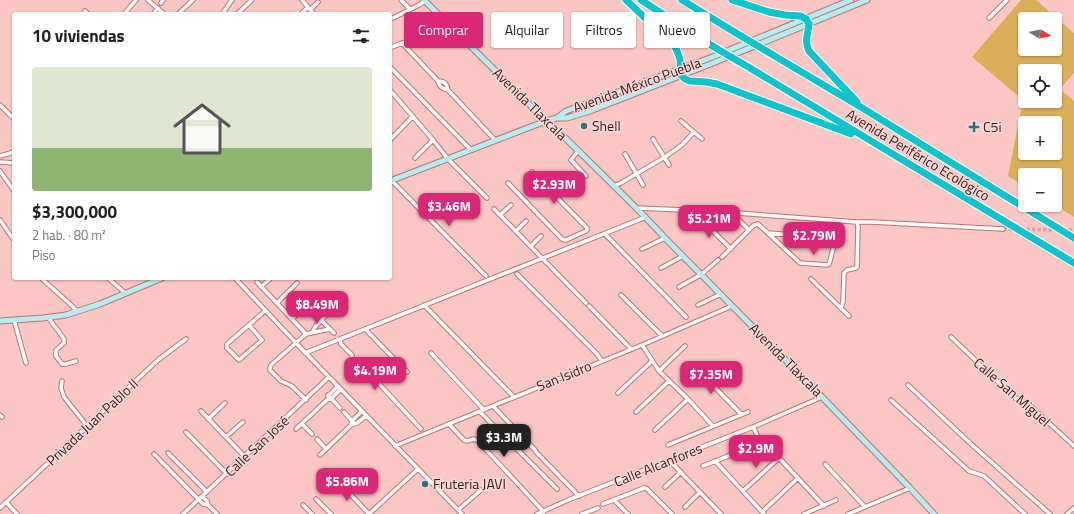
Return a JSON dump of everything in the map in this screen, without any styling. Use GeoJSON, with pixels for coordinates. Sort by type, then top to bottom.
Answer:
{"type":"FeatureCollection","features":[{"type":"Feature","properties":{"kind":"highway"},"geometry":{"type":"LineString","coordinates":[[626,0],[674,45],[680,58],[681,72],[685,79],[690,81],[717,84],[820,123],[865,138]]}},
{"type":"Feature","properties":{"kind":"highway","name":"Avenida Periférico Ecológico"},"geometry":{"type":"LineString","coordinates":[[641,0],[714,47],[1074,263]]}},
{"type":"Feature","properties":{"kind":"highway","name":"Avenida Periférico Ecológico"},"geometry":{"type":"LineString","coordinates":[[682,0],[864,109],[1074,238]]}},
{"type":"Feature","properties":{"kind":"highway"},"geometry":{"type":"LineString","coordinates":[[732,0],[769,12],[801,16],[807,21],[808,29],[806,35],[806,46],[809,51],[864,109]]}},
{"type":"Feature","properties":{"kind":"street"},"geometry":{"type":"LineString","coordinates":[[126,12],[136,0]]}},
{"type":"Feature","properties":{"kind":"street"},"geometry":{"type":"LineString","coordinates":[[148,0],[162,12]]}},
{"type":"Feature","properties":{"kind":"street"},"geometry":{"type":"LineString","coordinates":[[180,12],[192,0]]}},
{"type":"Feature","properties":{"kind":"street"},"geometry":{"type":"LineString","coordinates":[[223,12],[232,0]]}},
{"type":"Feature","properties":{"kind":"street"},"geometry":{"type":"LineString","coordinates":[[240,12],[252,0]]}},
{"type":"Feature","properties":{"kind":"street"},"geometry":{"type":"LineString","coordinates":[[302,0],[312,12]]}},
{"type":"Feature","properties":{"kind":"street"},"geometry":{"type":"LineString","coordinates":[[401,0],[410,9]]}},
{"type":"Feature","properties":{"kind":"street","name":"Avenida México Puebla"},"geometry":{"type":"LineString","coordinates":[[807,21],[851,0]]}},
{"type":"Feature","properties":{"kind":"street","name":"Avenida México Puebla"},"geometry":{"type":"LineString","coordinates":[[392,181],[546,121],[557,118],[567,118],[590,111],[710,58],[866,0]]}},
{"type":"Feature","properties":{"kind":"street"},"geometry":{"type":"LineString","coordinates":[[989,18],[1007,0]]}},
{"type":"Feature","properties":{"kind":"street"},"geometry":{"type":"LineString","coordinates":[[393,18],[427,1]]}},
{"type":"Feature","properties":{"kind":"street","name":"Avenida Tlaxcala"},"geometry":{"type":"LineString","coordinates":[[427,1],[546,121],[560,132],[646,217],[822,396],[934,514]]}},
{"type":"Feature","properties":{"kind":"street"},"geometry":{"type":"LineString","coordinates":[[304,12],[318,2]]}},
{"type":"Feature","properties":{"kind":"street"},"geometry":{"type":"LineString","coordinates":[[155,12],[158,8]]}},
{"type":"Feature","properties":{"kind":"street"},"geometry":{"type":"LineString","coordinates":[[392,47],[402,43],[438,80],[441,87],[448,90],[495,140]]}},
{"type":"Feature","properties":{"kind":"street"},"geometry":{"type":"LineString","coordinates":[[392,69],[471,150]]}},
{"type":"Feature","properties":{"kind":"street","name":"Avenida México Puebla"},"geometry":{"type":"LineString","coordinates":[[557,118],[566,111],[681,72]]}},
{"type":"Feature","properties":{"kind":"street"},"geometry":{"type":"LineString","coordinates":[[438,80],[444,82],[447,85],[448,90]]}},
{"type":"Feature","properties":{"kind":"street"},"geometry":{"type":"LineString","coordinates":[[392,94],[413,116],[448,159],[487,198]]}},
{"type":"Feature","properties":{"kind":"street"},"geometry":{"type":"LineString","coordinates":[[0,105],[12,117]]}},
{"type":"Feature","properties":{"kind":"street"},"geometry":{"type":"LineString","coordinates":[[392,138],[413,116]]}},
{"type":"Feature","properties":{"kind":"street"},"geometry":{"type":"LineString","coordinates":[[681,121],[702,140]]}},
{"type":"Feature","properties":{"kind":"street"},"geometry":{"type":"LineString","coordinates":[[614,186],[665,157],[685,142],[693,132]]}},
{"type":"Feature","properties":{"kind":"street"},"geometry":{"type":"LineString","coordinates":[[653,139],[670,165]]}},
{"type":"Feature","properties":{"kind":"street"},"geometry":{"type":"LineString","coordinates":[[415,158],[433,140]]}},
{"type":"Feature","properties":{"kind":"street"},"geometry":{"type":"LineString","coordinates":[[578,151],[571,160],[586,176]]}},
{"type":"Feature","properties":{"kind":"street"},"geometry":{"type":"LineString","coordinates":[[0,156],[12,153]]}},
{"type":"Feature","properties":{"kind":"street"},"geometry":{"type":"LineString","coordinates":[[625,154],[643,185]]}},
{"type":"Feature","properties":{"kind":"street"},"geometry":{"type":"LineString","coordinates":[[0,162],[12,163]]}},
{"type":"Feature","properties":{"kind":"street"},"geometry":{"type":"LineString","coordinates":[[0,171],[12,188]]}},
{"type":"Feature","properties":{"kind":"street"},"geometry":{"type":"LineString","coordinates":[[508,183],[562,239],[566,240],[586,231],[587,228],[532,172]]}},
{"type":"Feature","properties":{"kind":"street"},"geometry":{"type":"LineString","coordinates":[[392,182],[486,276]]}},
{"type":"Feature","properties":{"kind":"street"},"geometry":{"type":"LineString","coordinates":[[500,215],[511,206]]}},
{"type":"Feature","properties":{"kind":"street"},"geometry":{"type":"LineString","coordinates":[[636,208],[709,211],[857,222],[1003,229]]}},
{"type":"Feature","properties":{"kind":"street"},"geometry":{"type":"LineString","coordinates":[[494,209],[586,303]]}},
{"type":"Feature","properties":{"kind":"street"},"geometry":{"type":"LineString","coordinates":[[757,215],[758,224],[800,263],[829,264],[838,228]]}},
{"type":"Feature","properties":{"kind":"street"},"geometry":{"type":"LineString","coordinates":[[305,353],[646,217]]}},
{"type":"Feature","properties":{"kind":"street"},"geometry":{"type":"LineString","coordinates":[[699,217],[731,249]]}},
{"type":"Feature","properties":{"kind":"street"},"geometry":{"type":"LineString","coordinates":[[0,220],[12,237]]}},
{"type":"Feature","properties":{"kind":"street"},"geometry":{"type":"LineString","coordinates":[[739,220],[749,230]]}},
{"type":"Feature","properties":{"kind":"street"},"geometry":{"type":"LineString","coordinates":[[516,231],[526,221]]}},
{"type":"Feature","properties":{"kind":"street"},"geometry":{"type":"LineString","coordinates":[[841,308],[843,302],[844,273],[847,270],[857,267],[857,222]]}},
{"type":"Feature","properties":{"kind":"street"},"geometry":{"type":"LineString","coordinates":[[722,257],[754,225],[758,224]]}},
{"type":"Feature","properties":{"kind":"street"},"geometry":{"type":"LineString","coordinates":[[768,233],[836,238]]}},
{"type":"Feature","properties":{"kind":"street"},"geometry":{"type":"LineString","coordinates":[[605,234],[686,318]]}},
{"type":"Feature","properties":{"kind":"street"},"geometry":{"type":"LineString","coordinates":[[577,235],[581,243]]}},
{"type":"Feature","properties":{"kind":"street"},"geometry":{"type":"LineString","coordinates":[[531,246],[541,236]]}},
{"type":"Feature","properties":{"kind":"street"},"geometry":{"type":"LineString","coordinates":[[642,249],[665,238]]}},
{"type":"Feature","properties":{"kind":"street"},"geometry":{"type":"LineString","coordinates":[[661,268],[683,256]]}},
{"type":"Feature","properties":{"kind":"street"},"geometry":{"type":"LineString","coordinates":[[679,287],[702,274],[718,260]]}},
{"type":"Feature","properties":{"kind":"street"},"geometry":{"type":"LineString","coordinates":[[517,274],[597,354],[602,361]]}},
{"type":"Feature","properties":{"kind":"street"},"geometry":{"type":"LineString","coordinates":[[811,279],[849,316]]}},
{"type":"Feature","properties":{"kind":"street"},"geometry":{"type":"LineString","coordinates":[[43,280],[77,311]]}},
{"type":"Feature","properties":{"kind":"street"},"geometry":{"type":"LineString","coordinates":[[110,280],[125,293]]}},
{"type":"Feature","properties":{"kind":"street"},"geometry":{"type":"LineString","coordinates":[[0,321],[66,315],[100,304],[154,280]]}},
{"type":"Feature","properties":{"kind":"street"},"geometry":{"type":"LineString","coordinates":[[237,280],[305,353],[462,514]]}},
{"type":"Feature","properties":{"kind":"street"},"geometry":{"type":"LineString","coordinates":[[261,287],[269,280]]}},
{"type":"Feature","properties":{"kind":"street"},"geometry":{"type":"LineString","coordinates":[[257,282],[306,334]]}},
{"type":"Feature","properties":{"kind":"street"},"geometry":{"type":"LineString","coordinates":[[277,303],[297,283]]}},
{"type":"Feature","properties":{"kind":"street"},"geometry":{"type":"LineString","coordinates":[[698,305],[721,294]]}},
{"type":"Feature","properties":{"kind":"street"},"geometry":{"type":"LineString","coordinates":[[622,295],[662,336]]}},
{"type":"Feature","properties":{"kind":"street"},"geometry":{"type":"LineString","coordinates":[[292,319],[312,300]]}},
{"type":"Feature","properties":{"kind":"street"},"geometry":{"type":"LineString","coordinates":[[424,306],[514,397]]}},
{"type":"Feature","properties":{"kind":"street"},"geometry":{"type":"LineString","coordinates":[[590,306],[631,349]]}},
{"type":"Feature","properties":{"kind":"street","name":"San Isidro"},"geometry":{"type":"LineString","coordinates":[[395,446],[642,345],[732,306]]}},
{"type":"Feature","properties":{"kind":"street"},"geometry":{"type":"LineString","coordinates":[[249,325],[262,340],[239,360],[226,346],[249,325],[265,311]]}},
{"type":"Feature","properties":{"kind":"street"},"geometry":{"type":"LineString","coordinates":[[312,333],[327,314]]}},
{"type":"Feature","properties":{"kind":"street"},"geometry":{"type":"LineString","coordinates":[[48,317],[64,339],[64,343],[56,350],[56,356],[62,364],[76,361]]}},
{"type":"Feature","properties":{"kind":"street"},"geometry":{"type":"LineString","coordinates":[[14,320],[26,363]]}},
{"type":"Feature","properties":{"kind":"street"},"geometry":{"type":"LineString","coordinates":[[322,320],[334,333]]}},
{"type":"Feature","properties":{"kind":"street"},"geometry":{"type":"LineString","coordinates":[[306,400],[292,386],[281,381],[270,370],[271,365],[306,334],[330,329]]}},
{"type":"Feature","properties":{"kind":"street"},"geometry":{"type":"LineString","coordinates":[[366,329],[407,372]]}},
{"type":"Feature","properties":{"kind":"street","name":"Calle San Miguel"},"geometry":{"type":"LineString","coordinates":[[951,337],[1015,398],[1026,402],[1074,446]]}},
{"type":"Feature","properties":{"kind":"street"},"geometry":{"type":"LineString","coordinates":[[340,339],[341,344],[352,356],[352,360],[366,374],[371,375],[421,429]]}},
{"type":"Feature","properties":{"kind":"street","name":"Privada Juan Pablo II"},"geometry":{"type":"LineString","coordinates":[[0,508],[158,360],[186,340]]}},
{"type":"Feature","properties":{"kind":"street"},"geometry":{"type":"LineString","coordinates":[[642,345],[659,372],[688,399],[713,426]]}},
{"type":"Feature","properties":{"kind":"street"},"geometry":{"type":"LineString","coordinates":[[659,372],[685,346]]}},
{"type":"Feature","properties":{"kind":"street"},"geometry":{"type":"LineString","coordinates":[[431,353],[482,411],[557,489]]}},
{"type":"Feature","properties":{"kind":"street"},"geometry":{"type":"LineString","coordinates":[[618,393],[652,361]]}},
{"type":"Feature","properties":{"kind":"street"},"geometry":{"type":"LineString","coordinates":[[692,364],[741,414]]}},
{"type":"Feature","properties":{"kind":"street","name":"Calle San José"},"geometry":{"type":"LineString","coordinates":[[184,514],[329,377]]}},
{"type":"Feature","properties":{"kind":"street"},"geometry":{"type":"LineString","coordinates":[[62,381],[61,388],[64,397],[87,426]]}},
{"type":"Feature","properties":{"kind":"street"},"geometry":{"type":"LineString","coordinates":[[636,412],[669,381]]}},
{"type":"Feature","properties":{"kind":"street"},"geometry":{"type":"LineString","coordinates":[[908,385],[974,447],[1050,514]]}},
{"type":"Feature","properties":{"kind":"street"},"geometry":{"type":"LineString","coordinates":[[329,398],[338,386]]}},
{"type":"Feature","properties":{"kind":"street"},"geometry":{"type":"LineString","coordinates":[[296,429],[329,398],[341,389]]}},
{"type":"Feature","properties":{"kind":"street","name":"Calle Alcanfores"},"geometry":{"type":"LineString","coordinates":[[538,514],[579,496],[753,427],[822,396]]}},
{"type":"Feature","properties":{"kind":"street"},"geometry":{"type":"LineString","coordinates":[[329,398],[340,408]]}},
{"type":"Feature","properties":{"kind":"street"},"geometry":{"type":"LineString","coordinates":[[656,430],[688,399]]}},
{"type":"Feature","properties":{"kind":"street"},"geometry":{"type":"LineString","coordinates":[[891,400],[969,471],[984,476],[1025,514]]}},
{"type":"Feature","properties":{"kind":"street"},"geometry":{"type":"LineString","coordinates":[[208,419],[226,403]]}},
{"type":"Feature","properties":{"kind":"street"},"geometry":{"type":"LineString","coordinates":[[493,406],[579,496]]}},
{"type":"Feature","properties":{"kind":"street"},"geometry":{"type":"LineString","coordinates":[[201,411],[245,457]]}},
{"type":"Feature","properties":{"kind":"street"},"geometry":{"type":"LineString","coordinates":[[353,424],[362,411]]}},
{"type":"Feature","properties":{"kind":"street"},"geometry":{"type":"LineString","coordinates":[[344,412],[353,424]]}},
{"type":"Feature","properties":{"kind":"street"},"geometry":{"type":"LineString","coordinates":[[668,445],[748,412]]}},
{"type":"Feature","properties":{"kind":"street"},"geometry":{"type":"LineString","coordinates":[[320,455],[353,424],[366,416]]}},
{"type":"Feature","properties":{"kind":"street"},"geometry":{"type":"LineString","coordinates":[[226,437],[243,422]]}},
{"type":"Feature","properties":{"kind":"street"},"geometry":{"type":"LineString","coordinates":[[302,424],[312,434]]}},
{"type":"Feature","properties":{"kind":"street"},"geometry":{"type":"LineString","coordinates":[[449,424],[467,441],[474,439],[478,441],[544,512]]}},
{"type":"Feature","properties":{"kind":"street"},"geometry":{"type":"LineString","coordinates":[[753,427],[761,443]]}},
{"type":"Feature","properties":{"kind":"street"},"geometry":{"type":"LineString","coordinates":[[186,432],[226,474]]}},
{"type":"Feature","properties":{"kind":"street"},"geometry":{"type":"LineString","coordinates":[[317,439],[326,449]]}},
{"type":"Feature","properties":{"kind":"street"},"geometry":{"type":"LineString","coordinates":[[703,466],[761,443],[767,445],[824,506]]}},
{"type":"Feature","properties":{"kind":"street"},"geometry":{"type":"LineString","coordinates":[[168,453],[207,492]]}},
{"type":"Feature","properties":{"kind":"street"},"geometry":{"type":"LineString","coordinates":[[154,454],[206,501],[217,514]]}},
{"type":"Feature","properties":{"kind":"street"},"geometry":{"type":"LineString","coordinates":[[743,491],[779,458]]}},
{"type":"Feature","properties":{"kind":"street"},"geometry":{"type":"LineString","coordinates":[[670,461],[721,514]]}},
{"type":"Feature","properties":{"kind":"street"},"geometry":{"type":"LineString","coordinates":[[715,461],[763,513],[798,478]]}},
{"type":"Feature","properties":{"kind":"street"},"geometry":{"type":"LineString","coordinates":[[825,464],[865,507]]}},
{"type":"Feature","properties":{"kind":"street"},"geometry":{"type":"LineString","coordinates":[[336,479],[369,514],[418,469]]}},
{"type":"Feature","properties":{"kind":"street"},"geometry":{"type":"LineString","coordinates":[[665,487],[681,472]]}},
{"type":"Feature","properties":{"kind":"street"},"geometry":{"type":"LineString","coordinates":[[603,504],[646,488],[672,514]]}},
{"type":"Feature","properties":{"kind":"street"},"geometry":{"type":"LineString","coordinates":[[848,514],[910,488]]}},
{"type":"Feature","properties":{"kind":"street"},"geometry":{"type":"LineString","coordinates":[[458,510],[481,490]]}},
{"type":"Feature","properties":{"kind":"street"},"geometry":{"type":"LineString","coordinates":[[685,507],[700,492]]}},
{"type":"Feature","properties":{"kind":"street"},"geometry":{"type":"LineString","coordinates":[[316,499],[331,514]]}},
{"type":"Feature","properties":{"kind":"street"},"geometry":{"type":"LineString","coordinates":[[614,500],[628,514]]}},
{"type":"Feature","properties":{"kind":"street"},"geometry":{"type":"LineString","coordinates":[[804,514],[836,500]]}},
{"type":"Feature","properties":{"kind":"street"},"geometry":{"type":"LineString","coordinates":[[6,502],[17,514]]}},
{"type":"Feature","properties":{"kind":"street"},"geometry":{"type":"LineString","coordinates":[[303,505],[312,514]]}},
{"type":"Feature","properties":{"kind":"street"},"geometry":{"type":"LineString","coordinates":[[582,514],[598,508]]}},
{"type":"Feature","properties":{"kind":"street"},"geometry":{"type":"LineString","coordinates":[[1067,514],[1074,508]]}},
{"type":"Feature","properties":{"kind":"shaded area"},"geometry":{"type":"Polygon","coordinates":[[[1021,0],[1036,0],[1050,12],[1018,12],[1018,56],[1062,56],[1062,23],[1074,33],[1074,73],[1062,87],[1062,64],[1018,64],[1018,96],[972,57],[1021,0]]]}},
{"type":"Feature","properties":{"kind":"shaded area"},"geometry":{"type":"Polygon","coordinates":[[[1062,91],[1074,101],[1074,217],[1062,209],[1062,168],[1018,168],[1018,182],[1008,176],[1018,125],[1018,160],[1062,160],[1062,116],[1020,116],[1021,108],[1062,108],[1062,91]]]}},
{"type":"Feature","properties":{"kind":"tunnel"},"geometry":{"type":"LineString","coordinates":[[1003,229],[1015,229]]}},
{"type":"Feature","properties":{"kind":"tunnel"},"geometry":{"type":"LineString","coordinates":[[1021,229],[1057,230]]}},
{"type":"Feature","properties":{"kind":"tunnel"},"geometry":{"type":"LineString","coordinates":[[1063,230],[1074,230]]}},
{"type":"Feature","properties":{"kind":"place","name":"Shell"},"geometry":{"type":"Point","coordinates":[584,126]}},
{"type":"Feature","properties":{"kind":"place","name":"C5i"},"geometry":{"type":"Point","coordinates":[974,127]}},
{"type":"Feature","properties":{"kind":"place","name":"Fruteria JAVI"},"geometry":{"type":"Point","coordinates":[425,484]}}]}
